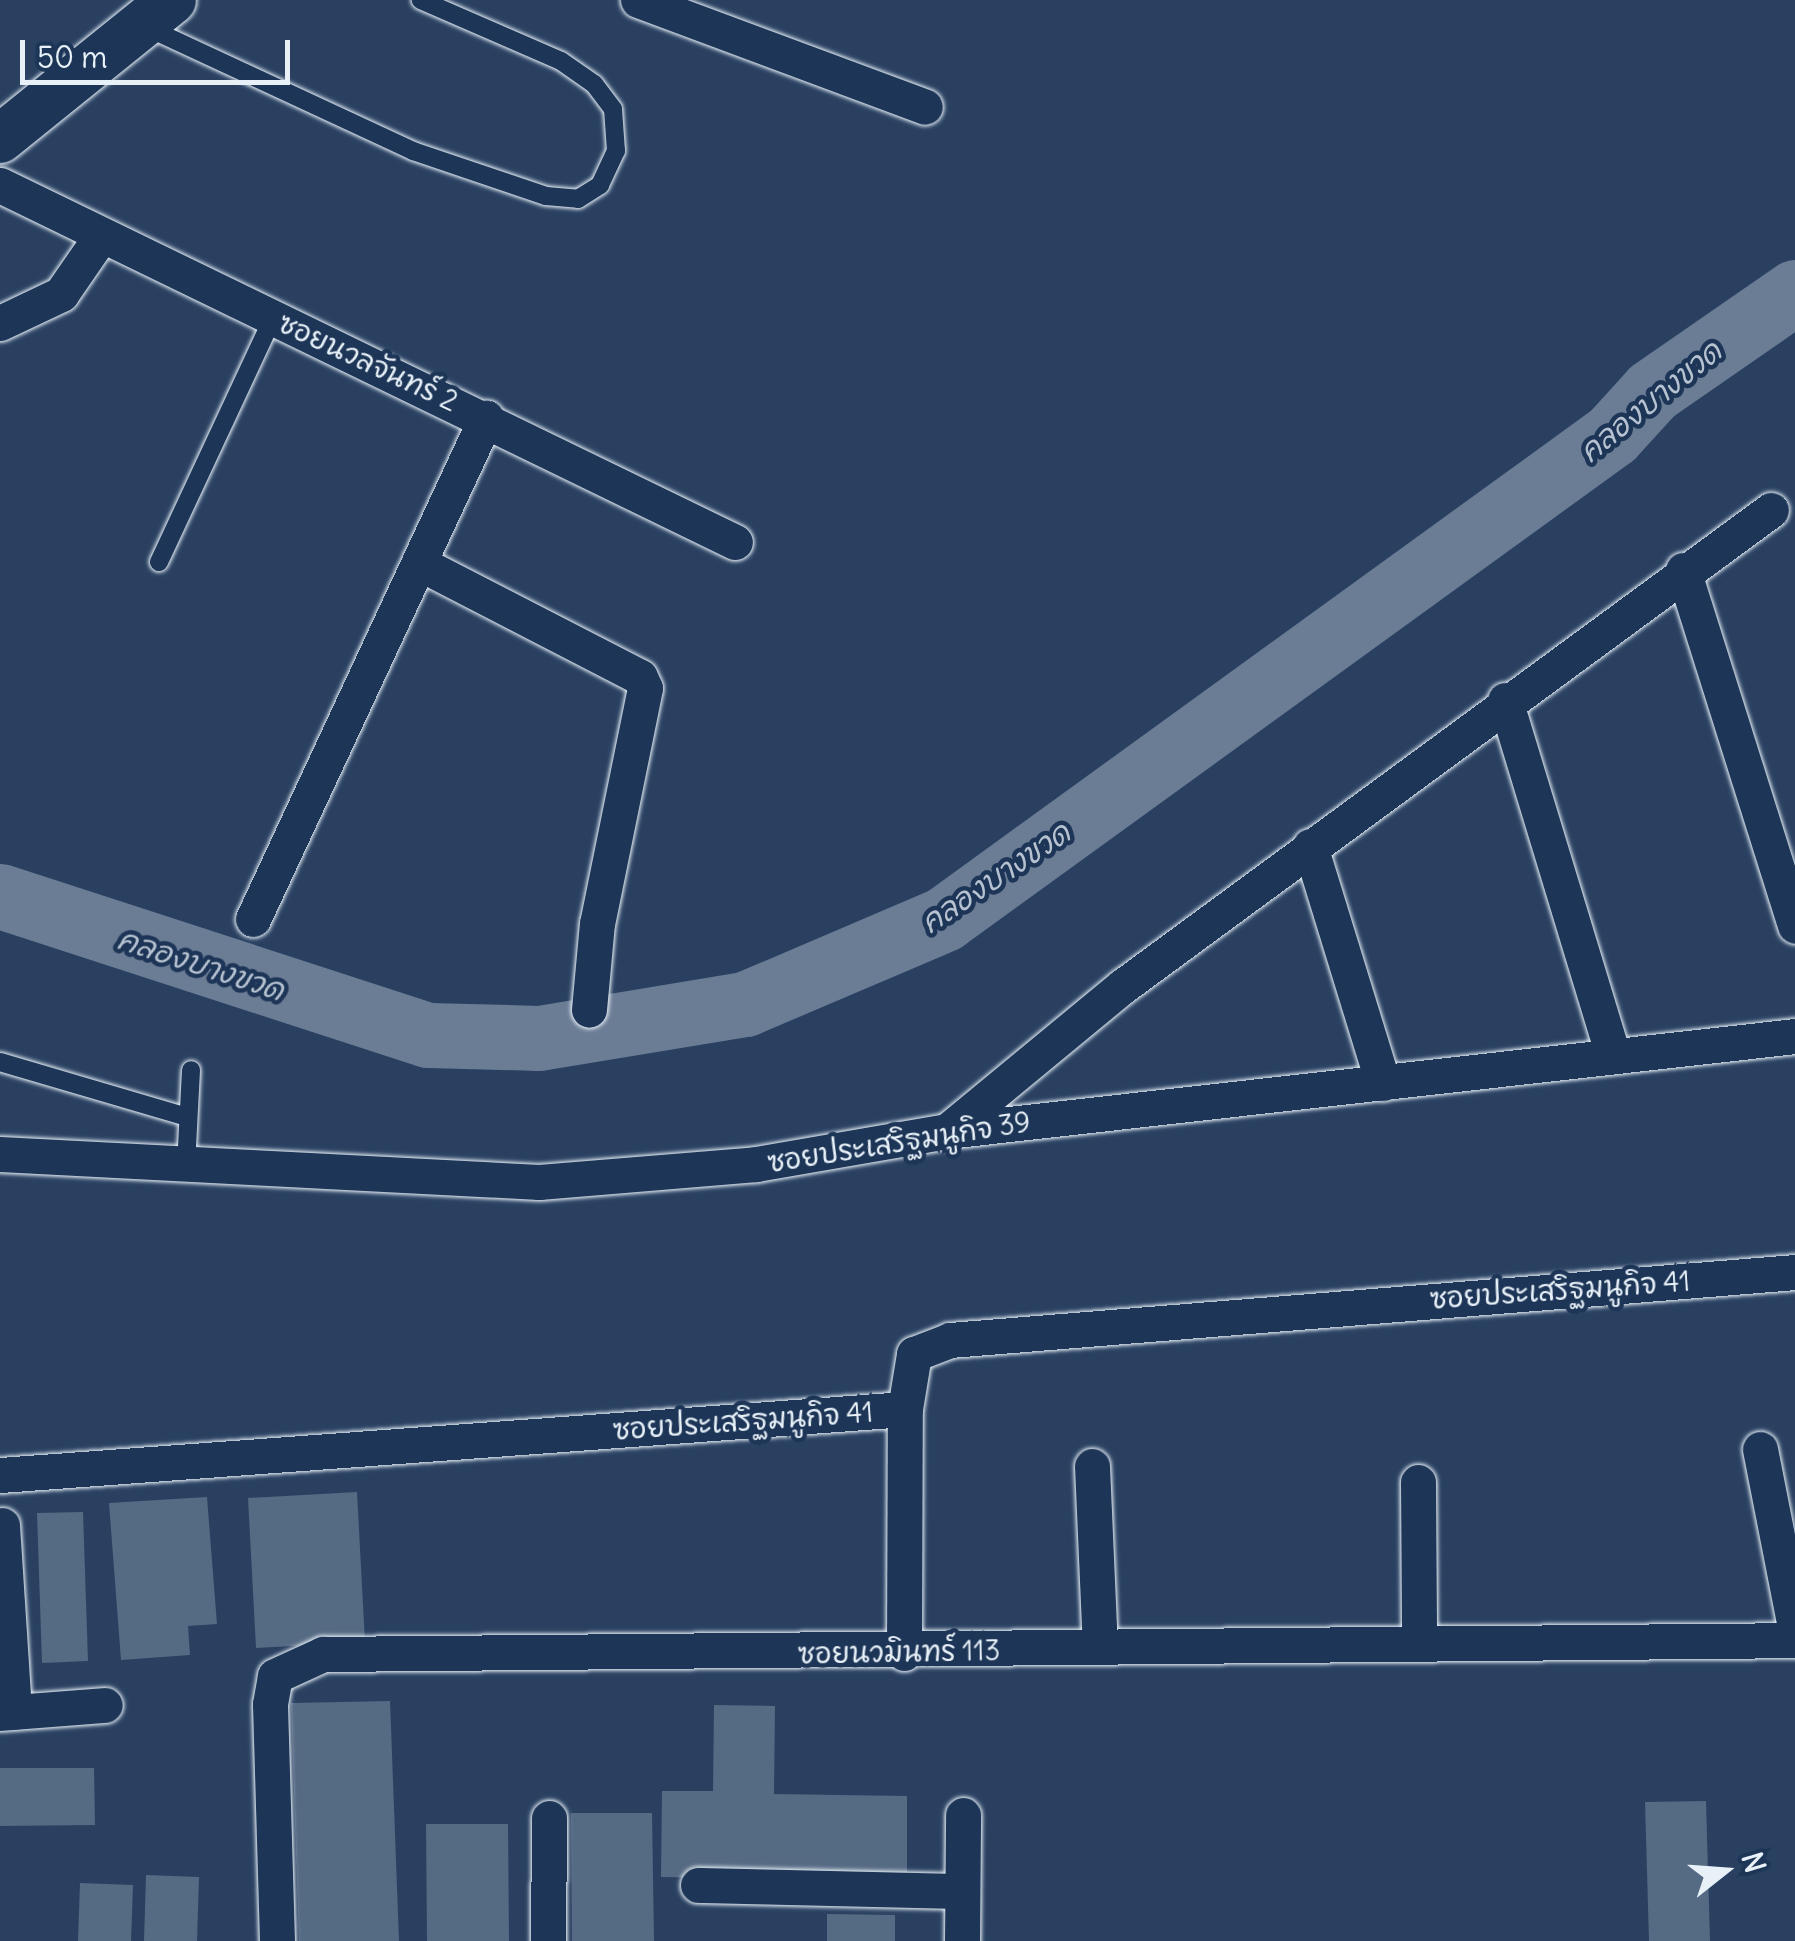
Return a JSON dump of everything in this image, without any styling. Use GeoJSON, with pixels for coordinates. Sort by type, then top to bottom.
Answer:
{"type":"FeatureCollection","features":[{"type":"Feature","properties":{"kind":"main road"},"geometry":{"type":"LineString","coordinates":[[0,138],[157,13]]}},
{"type":"Feature","properties":{"kind":"street"},"geometry":{"type":"LineString","coordinates":[[638,0],[925,107]]}},
{"type":"Feature","properties":{"kind":"street","name":"ซอยนวลจันทร์ 2"},"geometry":{"type":"LineString","coordinates":[[0,185],[735,542]]}},
{"type":"Feature","properties":{"kind":"street"},"geometry":{"type":"LineString","coordinates":[[0,323],[62,294],[101,236]]}},
{"type":"Feature","properties":{"kind":"street"},"geometry":{"type":"LineString","coordinates":[[252,919],[422,564],[486,418]]}},
{"type":"Feature","properties":{"kind":"street"},"geometry":{"type":"LineString","coordinates":[[947,1131],[1310,846],[1683,570],[1771,510]]}},
{"type":"Feature","properties":{"kind":"street"},"geometry":{"type":"LineString","coordinates":[[422,564],[640,677],[645,688],[597,923],[588,1010]]}},
{"type":"Feature","properties":{"kind":"street"},"geometry":{"type":"LineString","coordinates":[[1683,570],[1795,926]]}},
{"type":"Feature","properties":{"kind":"street"},"geometry":{"type":"LineString","coordinates":[[1505,700],[1613,1056]]}},
{"type":"Feature","properties":{"kind":"street"},"geometry":{"type":"LineString","coordinates":[[1310,846],[1383,1083]]}},
{"type":"Feature","properties":{"kind":"street","name":"ซอยประเสริฐมนูกิจ 39"},"geometry":{"type":"LineString","coordinates":[[0,1154],[539,1182],[756,1164],[947,1131],[1795,1036]]}},
{"type":"Feature","properties":{"kind":"street","name":"ซอยประเสริฐมนูกิจ 41"},"geometry":{"type":"LineString","coordinates":[[0,1475],[905,1409],[914,1354],[950,1340],[1795,1272]]}},
{"type":"Feature","properties":{"kind":"street"},"geometry":{"type":"LineString","coordinates":[[904,1653],[905,1409]]}},
{"type":"Feature","properties":{"kind":"street"},"geometry":{"type":"LineString","coordinates":[[1760,1449],[1795,1628]]}},
{"type":"Feature","properties":{"kind":"street"},"geometry":{"type":"LineString","coordinates":[[1092,1466],[1100,1647]]}},
{"type":"Feature","properties":{"kind":"street"},"geometry":{"type":"LineString","coordinates":[[1418,1482],[1419,1644]]}},
{"type":"Feature","properties":{"kind":"street"},"geometry":{"type":"LineString","coordinates":[[2,1525],[7,1712],[105,1706]]}},
{"type":"Feature","properties":{"kind":"street","name":"ซอยนวมินทร์ 113"},"geometry":{"type":"LineString","coordinates":[[277,1941],[270,1704],[276,1676],[295,1662],[323,1654],[904,1653],[1100,1647],[1795,1640]]}},
{"type":"Feature","properties":{"kind":"street"},"geometry":{"type":"LineString","coordinates":[[962,1941],[963,1815]]}},
{"type":"Feature","properties":{"kind":"street"},"geometry":{"type":"LineString","coordinates":[[548,1941],[549,1818]]}},
{"type":"Feature","properties":{"kind":"street"},"geometry":{"type":"LineString","coordinates":[[698,1885],[962,1891]]}},
{"type":"Feature","properties":{"kind":"lane"},"geometry":{"type":"LineString","coordinates":[[157,13],[413,151],[546,196],[578,199],[600,185],[616,151],[613,109],[594,84],[560,60],[421,0]]}},
{"type":"Feature","properties":{"kind":"lane"},"geometry":{"type":"LineString","coordinates":[[159,562],[273,317]]}},
{"type":"Feature","properties":{"kind":"lane"},"geometry":{"type":"LineString","coordinates":[[0,1062],[184,1116]]}},
{"type":"Feature","properties":{"kind":"lane"},"geometry":{"type":"LineString","coordinates":[[186,1166],[184,1116],[190,1070]]}},
{"type":"Feature","properties":{"kind":"building"},"geometry":{"type":"Polygon","coordinates":[[[357,1492],[365,1642],[256,1648],[248,1498],[357,1492]]]}},
{"type":"Feature","properties":{"kind":"building"},"geometry":{"type":"Polygon","coordinates":[[[207,1497],[217,1624],[188,1626],[190,1655],[121,1660],[109,1503],[207,1497]]]}},
{"type":"Feature","properties":{"kind":"building"},"geometry":{"type":"Polygon","coordinates":[[[83,1512],[88,1661],[42,1663],[37,1513],[83,1512]]]}},
{"type":"Feature","properties":{"kind":"building"},"geometry":{"type":"Polygon","coordinates":[[[390,1701],[399,1941],[299,1941],[291,1703],[390,1701]]]}},
{"type":"Feature","properties":{"kind":"building"},"geometry":{"type":"Polygon","coordinates":[[[714,1705],[775,1706],[774,1794],[907,1796],[907,1881],[661,1877],[662,1791],[713,1791],[714,1705]]]}},
{"type":"Feature","properties":{"kind":"building"},"geometry":{"type":"Polygon","coordinates":[[[0,1768],[94,1768],[95,1825],[0,1826],[0,1768]]]}},
{"type":"Feature","properties":{"kind":"building"},"geometry":{"type":"Polygon","coordinates":[[[1706,1801],[1710,1941],[1649,1941],[1645,1802],[1706,1801]]]}},
{"type":"Feature","properties":{"kind":"building"},"geometry":{"type":"Polygon","coordinates":[[[571,1813],[652,1813],[654,1941],[572,1941],[571,1813]]]}},
{"type":"Feature","properties":{"kind":"building"},"geometry":{"type":"Polygon","coordinates":[[[426,1824],[508,1824],[509,1941],[427,1941],[426,1824]]]}},
{"type":"Feature","properties":{"kind":"building"},"geometry":{"type":"Polygon","coordinates":[[[146,1875],[199,1877],[197,1941],[144,1941],[146,1875]]]}},
{"type":"Feature","properties":{"kind":"building"},"geometry":{"type":"Polygon","coordinates":[[[80,1883],[133,1885],[131,1941],[78,1941],[80,1883]]]}},
{"type":"Feature","properties":{"kind":"building"},"geometry":{"type":"Polygon","coordinates":[[[827,1914],[895,1915],[895,1941],[827,1941],[827,1914]]]}},
{"type":"Feature","properties":{"kind":"waterway","name":"คลองบางขวด"},"geometry":{"type":"LineString","coordinates":[[0,896],[428,1035],[539,1038],[745,1004],[944,919],[1612,435],[1652,391],[1795,292]]}}]}
